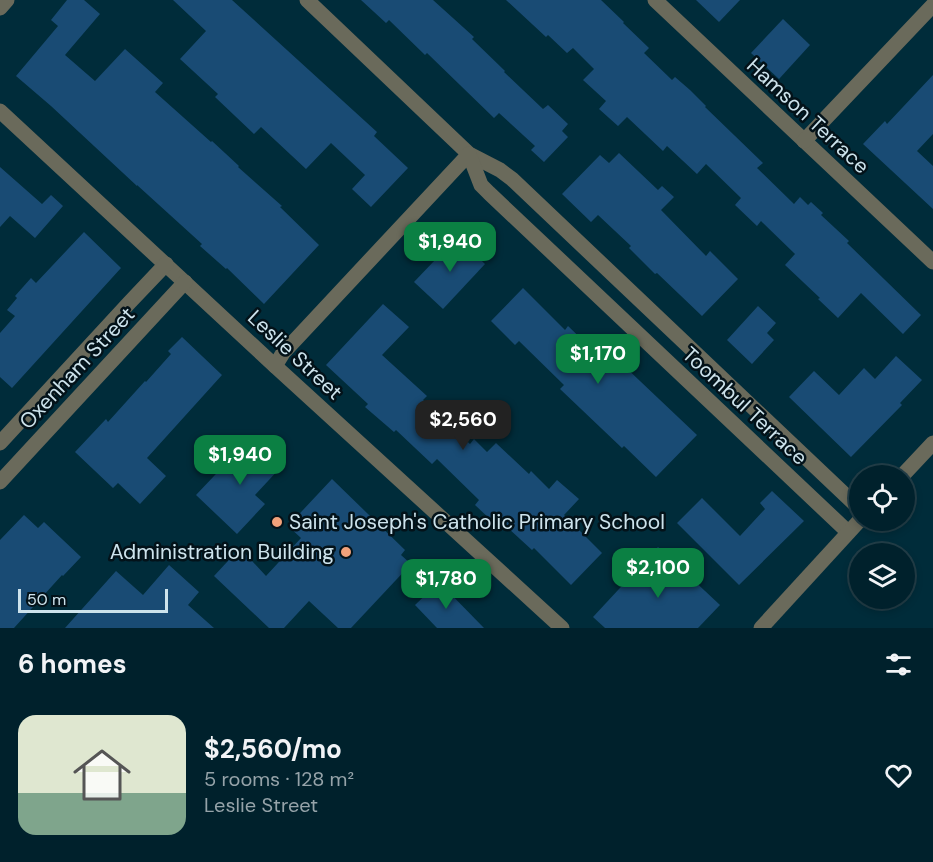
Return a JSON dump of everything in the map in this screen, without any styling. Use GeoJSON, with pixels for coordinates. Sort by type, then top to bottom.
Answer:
{"type":"FeatureCollection","features":[{"type":"Feature","properties":{"kind":"street"},"geometry":{"type":"LineString","coordinates":[[0,8],[7,0]]}},
{"type":"Feature","properties":{"kind":"street","name":"Toombul Terrace"},"geometry":{"type":"LineString","coordinates":[[307,0],[469,154],[512,179],[849,499]]}},
{"type":"Feature","properties":{"kind":"street","name":"Hamson Terrace"},"geometry":{"type":"LineString","coordinates":[[656,0],[933,262]]}},
{"type":"Feature","properties":{"kind":"street"},"geometry":{"type":"LineString","coordinates":[[804,141],[933,5]]}},
{"type":"Feature","properties":{"kind":"street","name":"Leslie Street"},"geometry":{"type":"LineString","coordinates":[[0,111],[562,628]]}},
{"type":"Feature","properties":{"kind":"street"},"geometry":{"type":"LineString","coordinates":[[275,366],[283,352],[469,154]]}},
{"type":"Feature","properties":{"kind":"street","name":"Toombul Terrace"},"geometry":{"type":"LineString","coordinates":[[469,154],[481,185],[489,193],[848,532]]}},
{"type":"Feature","properties":{"kind":"street","name":"Oxenham Street"},"geometry":{"type":"LineString","coordinates":[[0,443],[166,264]]}},
{"type":"Feature","properties":{"kind":"street","name":"Oxenham Street"},"geometry":{"type":"LineString","coordinates":[[0,482],[185,282]]}},
{"type":"Feature","properties":{"kind":"street"},"geometry":{"type":"LineString","coordinates":[[912,465],[933,442]]}},
{"type":"Feature","properties":{"kind":"street"},"geometry":{"type":"LineString","coordinates":[[761,628],[848,532]]}},
{"type":"Feature","properties":{"kind":"building"},"geometry":{"type":"Polygon","coordinates":[[[67,0],[84,0],[100,14],[65,55],[95,81],[125,49],[163,83],[155,92],[282,206],[280,207],[319,245],[264,304],[227,268],[200,246],[202,244],[16,76],[58,26],[51,20],[67,0]]]}},
{"type":"Feature","properties":{"kind":"building"},"geometry":{"type":"Polygon","coordinates":[[[173,0],[232,0],[377,132],[374,136],[408,168],[371,207],[352,189],[365,175],[331,143],[306,169],[261,127],[254,134],[215,97],[218,94],[180,59],[206,31],[173,0]]]}},
{"type":"Feature","properties":{"kind":"building"},"geometry":{"type":"Polygon","coordinates":[[[361,0],[433,0],[474,37],[472,39],[543,109],[548,105],[568,124],[562,131],[568,137],[544,162],[531,150],[535,146],[499,113],[494,118],[427,53],[425,55],[389,20],[386,23],[361,0]]]}},
{"type":"Feature","properties":{"kind":"building"},"geometry":{"type":"Polygon","coordinates":[[[506,0],[601,0],[649,48],[644,53],[672,80],[675,77],[690,90],[763,163],[757,168],[794,204],[800,197],[808,205],[811,202],[823,213],[821,215],[849,241],[847,243],[921,315],[903,334],[861,293],[838,318],[785,265],[795,254],[761,221],[757,226],[735,205],[741,198],[706,164],[697,174],[667,146],[663,151],[627,117],[618,126],[599,109],[606,101],[583,80],[594,69],[573,48],[567,53],[548,35],[546,37],[506,0]]]}},
{"type":"Feature","properties":{"kind":"building"},"geometry":{"type":"Polygon","coordinates":[[[696,0],[740,0],[719,22],[696,0]]]}},
{"type":"Feature","properties":{"kind":"building"},"geometry":{"type":"Polygon","coordinates":[[[783,19],[810,45],[779,79],[751,53],[783,19]]]}},
{"type":"Feature","properties":{"kind":"building"},"geometry":{"type":"Polygon","coordinates":[[[933,75],[933,134],[917,151],[933,166],[933,209],[863,144],[885,121],[887,124],[933,75]]]}},
{"type":"Feature","properties":{"kind":"building"},"geometry":{"type":"Polygon","coordinates":[[[619,153],[658,190],[662,186],[674,197],[661,210],[706,256],[710,251],[738,279],[702,316],[657,273],[655,274],[629,248],[631,246],[598,215],[591,222],[562,194],[600,155],[609,163],[619,153]]]}},
{"type":"Feature","properties":{"kind":"building"},"geometry":{"type":"Polygon","coordinates":[[[0,167],[42,204],[51,195],[63,206],[35,238],[10,216],[0,227],[0,167]]]}},
{"type":"Feature","properties":{"kind":"building"},"geometry":{"type":"Polygon","coordinates":[[[84,232],[121,268],[12,388],[0,377],[0,333],[15,316],[7,310],[17,298],[15,296],[31,278],[36,283],[84,232]]]}},
{"type":"Feature","properties":{"kind":"building"},"geometry":{"type":"Polygon","coordinates":[[[457,237],[485,264],[443,309],[414,282],[457,237]]]}},
{"type":"Feature","properties":{"kind":"building"},"geometry":{"type":"Polygon","coordinates":[[[523,288],[565,330],[568,326],[595,352],[602,345],[697,435],[656,477],[560,389],[564,385],[519,341],[515,345],[491,321],[523,288]]]}},
{"type":"Feature","properties":{"kind":"building"},"geometry":{"type":"Polygon","coordinates":[[[383,304],[409,327],[382,355],[427,396],[423,400],[470,444],[474,439],[487,452],[496,443],[549,489],[557,480],[579,499],[564,515],[602,553],[571,585],[534,548],[532,550],[495,516],[491,520],[475,505],[479,500],[437,459],[432,464],[396,430],[394,432],[365,407],[368,404],[326,365],[383,304]]]}},
{"type":"Feature","properties":{"kind":"building"},"geometry":{"type":"Polygon","coordinates":[[[758,306],[776,323],[767,333],[774,340],[752,364],[727,340],[758,306]]]}},
{"type":"Feature","properties":{"kind":"building"},"geometry":{"type":"Polygon","coordinates":[[[182,337],[222,375],[147,458],[166,476],[140,504],[118,483],[113,488],[75,452],[106,419],[108,422],[146,382],[171,354],[168,351],[182,337]]]}},
{"type":"Feature","properties":{"kind":"building"},"geometry":{"type":"Polygon","coordinates":[[[896,356],[922,380],[900,403],[902,405],[851,457],[789,397],[814,371],[839,395],[864,368],[875,379],[896,356]]]}},
{"type":"Feature","properties":{"kind":"building"},"geometry":{"type":"Polygon","coordinates":[[[250,438],[281,467],[255,495],[265,504],[237,534],[196,495],[250,438]]]}},
{"type":"Feature","properties":{"kind":"building","name":"Administration Building"},"geometry":{"type":"Polygon","coordinates":[[[332,479],[405,550],[401,555],[411,564],[351,628],[338,628],[309,601],[284,628],[269,628],[214,576],[240,548],[266,576],[301,538],[288,526],[332,479]]]}},
{"type":"Feature","properties":{"kind":"building"},"geometry":{"type":"Polygon","coordinates":[[[772,491],[804,521],[739,585],[677,523],[702,498],[740,536],[765,509],[760,503],[772,491]]]}},
{"type":"Feature","properties":{"kind":"building"},"geometry":{"type":"Polygon","coordinates":[[[24,515],[38,528],[44,522],[81,557],[14,628],[0,628],[0,540],[24,515]]]}},
{"type":"Feature","properties":{"kind":"building"},"geometry":{"type":"Polygon","coordinates":[[[658,547],[720,605],[698,628],[605,628],[593,617],[658,547]]]}},
{"type":"Feature","properties":{"kind":"building"},"geometry":{"type":"Polygon","coordinates":[[[169,565],[199,592],[188,605],[214,628],[65,628],[116,571],[143,595],[169,565]]]}},
{"type":"Feature","properties":{"kind":"building"},"geometry":{"type":"Polygon","coordinates":[[[439,582],[484,628],[437,628],[415,605],[439,582]]]}},
{"type":"Feature","properties":{"kind":"place","name":"Saint Joseph's Catholic Primary School"},"geometry":{"type":"Point","coordinates":[277,522]}},
{"type":"Feature","properties":{"kind":"place","name":"Administration Building"},"geometry":{"type":"Point","coordinates":[346,552]}}]}
